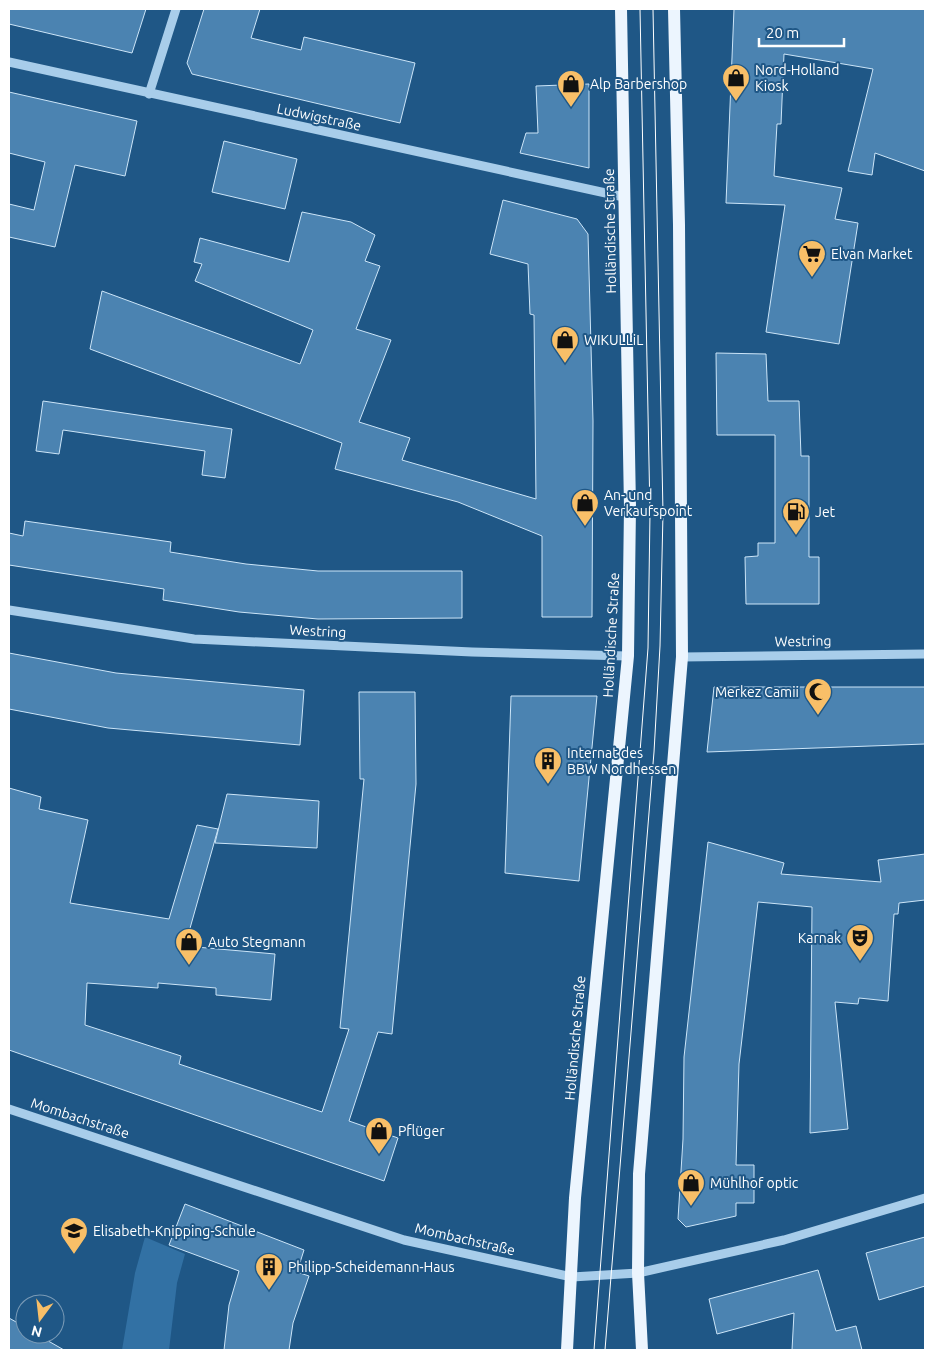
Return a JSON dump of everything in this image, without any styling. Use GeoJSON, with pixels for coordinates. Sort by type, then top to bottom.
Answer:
{"type":"FeatureCollection","features":[{"type":"Feature","properties":{"kind":"main road","name":"Holländische Straße"},"geometry":{"type":"LineString","coordinates":[[567,1350],[575,1198],[628,656],[630,507],[621,9]]}},
{"type":"Feature","properties":{"kind":"main road"},"geometry":{"type":"LineString","coordinates":[[642,1350],[638,1273],[639,1174],[682,657],[679,225],[674,9]]}},
{"type":"Feature","properties":{"kind":"street"},"geometry":{"type":"LineString","coordinates":[[149,94],[176,9]]}},
{"type":"Feature","properties":{"kind":"street","name":"Ludwigstraße"},"geometry":{"type":"LineString","coordinates":[[9,62],[624,197]]}},
{"type":"Feature","properties":{"kind":"street","name":"Westring"},"geometry":{"type":"LineString","coordinates":[[9,610],[194,639],[472,652],[628,656]]}},
{"type":"Feature","properties":{"kind":"street","name":"Westring"},"geometry":{"type":"LineString","coordinates":[[682,657],[925,654]]}},
{"type":"Feature","properties":{"kind":"street","name":"Mombachstraße"},"geometry":{"type":"LineString","coordinates":[[9,1109],[404,1240],[572,1277],[638,1273],[784,1240],[925,1198]]}},
{"type":"Feature","properties":{"kind":"shaded area"},"geometry":{"type":"Polygon","coordinates":[[[145,1237],[185,1254],[177,1283],[169,1350],[122,1350],[135,1273],[145,1237]]]}},
{"type":"Feature","properties":{"kind":"building"},"geometry":{"type":"Polygon","coordinates":[[[9,9],[146,9],[132,53],[9,24],[9,9]]]}},
{"type":"Feature","properties":{"kind":"building"},"geometry":{"type":"Polygon","coordinates":[[[204,9],[260,9],[251,38],[301,50],[304,37],[415,63],[400,123],[192,74],[187,63],[204,9]]]}},
{"type":"Feature","properties":{"kind":"building"},"geometry":{"type":"Polygon","coordinates":[[[734,9],[925,9],[925,171],[875,153],[872,175],[848,171],[873,69],[784,54],[781,124],[777,124],[774,176],[842,188],[835,219],[858,223],[839,344],[766,332],[785,205],[726,203],[734,9]]]}},
{"type":"Feature","properties":{"kind":"building"},"geometry":{"type":"Polygon","coordinates":[[[589,84],[589,168],[520,153],[526,133],[538,133],[536,86],[589,84]]]}},
{"type":"Feature","properties":{"kind":"building"},"geometry":{"type":"Polygon","coordinates":[[[9,92],[137,121],[125,176],[75,165],[55,247],[9,237],[9,204],[34,210],[45,162],[9,153],[9,92]]]}},
{"type":"Feature","properties":{"kind":"building"},"geometry":{"type":"Polygon","coordinates":[[[224,141],[297,159],[285,209],[212,192],[224,141]]]}},
{"type":"Feature","properties":{"kind":"building"},"geometry":{"type":"Polygon","coordinates":[[[503,200],[577,219],[588,234],[593,421],[592,617],[542,617],[542,536],[458,502],[335,469],[342,443],[90,349],[102,291],[300,364],[313,330],[195,281],[202,264],[194,262],[200,238],[289,262],[302,212],[351,222],[375,235],[365,261],[380,266],[356,329],[391,340],[359,422],[410,438],[402,460],[536,499],[534,315],[530,314],[528,264],[490,254],[503,200]]]}},
{"type":"Feature","properties":{"kind":"building"},"geometry":{"type":"Polygon","coordinates":[[[716,353],[766,354],[768,401],[799,401],[801,456],[809,456],[809,557],[819,557],[819,604],[746,604],[745,557],[758,556],[758,543],[775,543],[775,435],[717,435],[716,353]]]}},
{"type":"Feature","properties":{"kind":"building"},"geometry":{"type":"Polygon","coordinates":[[[43,401],[232,429],[225,478],[202,475],[205,451],[63,430],[59,454],[36,451],[43,401]]]}},
{"type":"Feature","properties":{"kind":"building"},"geometry":{"type":"Polygon","coordinates":[[[25,521],[171,542],[170,552],[246,564],[318,571],[462,571],[462,618],[318,619],[239,612],[163,600],[164,589],[9,565],[9,533],[23,536],[25,521]]]}},
{"type":"Feature","properties":{"kind":"building"},"geometry":{"type":"Polygon","coordinates":[[[9,653],[116,673],[304,690],[300,745],[108,728],[9,709],[9,653]]]}},
{"type":"Feature","properties":{"kind":"building","name":"Merkez Camii"},"geometry":{"type":"Polygon","coordinates":[[[714,687],[925,687],[925,744],[707,752],[714,687]]]}},
{"type":"Feature","properties":{"kind":"building"},"geometry":{"type":"Polygon","coordinates":[[[359,692],[415,692],[416,784],[392,1034],[378,1032],[349,1121],[398,1138],[384,1181],[9,1050],[9,788],[41,797],[39,809],[88,820],[70,903],[169,919],[197,825],[218,829],[185,946],[275,954],[271,1000],[216,995],[216,988],[158,983],[158,988],[87,983],[85,1025],[181,1056],[179,1064],[322,1112],[349,1029],[340,1028],[364,779],[360,779],[359,692]]]}},
{"type":"Feature","properties":{"kind":"building","name":"Internat des BBW Nordhessen"},"geometry":{"type":"Polygon","coordinates":[[[511,696],[597,696],[579,881],[505,873],[511,696]]]}},
{"type":"Feature","properties":{"kind":"building"},"geometry":{"type":"Polygon","coordinates":[[[227,794],[319,801],[317,848],[215,843],[227,794]]]}},
{"type":"Feature","properties":{"kind":"building"},"geometry":{"type":"Polygon","coordinates":[[[708,842],[784,863],[781,874],[881,882],[878,860],[925,854],[925,900],[899,903],[898,914],[894,914],[888,1001],[859,998],[858,1004],[835,1002],[848,1129],[810,1133],[812,907],[758,902],[739,1064],[736,1165],[754,1165],[754,1203],[736,1203],[736,1216],[686,1227],[678,1219],[683,1139],[684,1057],[708,842]]]}},
{"type":"Feature","properties":{"kind":"building","name":"Philipp-Scheidemann-Haus"},"geometry":{"type":"Polygon","coordinates":[[[185,1204],[304,1250],[297,1272],[309,1276],[293,1323],[289,1350],[224,1350],[229,1305],[239,1271],[169,1245],[185,1204]]]}},
{"type":"Feature","properties":{"kind":"building"},"geometry":{"type":"Polygon","coordinates":[[[925,1237],[925,1286],[879,1300],[866,1253],[925,1237]]]}},
{"type":"Feature","properties":{"kind":"building"},"geometry":{"type":"Polygon","coordinates":[[[818,1270],[836,1331],[856,1326],[862,1350],[792,1350],[794,1313],[717,1334],[709,1299],[818,1270]]]}},
{"type":"Feature","properties":{"kind":"building"},"geometry":{"type":"Polygon","coordinates":[[[9,1318],[15,1321],[15,1344],[54,1344],[64,1350],[9,1350],[9,1318]]]}},
{"type":"Feature","properties":{"kind":"tram line"},"geometry":{"type":"LineString","coordinates":[[594,1350],[648,648],[650,513],[640,9]]}},
{"type":"Feature","properties":{"kind":"tram line"},"geometry":{"type":"LineString","coordinates":[[605,1350],[654,752],[660,646],[663,513],[653,9]]}},
{"type":"Feature","properties":{"kind":"place","name":"Nord-Holland Kiosk"},"geometry":{"type":"Point","coordinates":[736,102]}},
{"type":"Feature","properties":{"kind":"place","name":"Alp Barbershop"},"geometry":{"type":"Point","coordinates":[571,108]}},
{"type":"Feature","properties":{"kind":"place","name":"Elvan Market"},"geometry":{"type":"Point","coordinates":[812,278]}},
{"type":"Feature","properties":{"kind":"place","name":"WIKULLiL"},"geometry":{"type":"Point","coordinates":[565,364]}},
{"type":"Feature","properties":{"kind":"place","name":"An- und Verkaufspoint"},"geometry":{"type":"Point","coordinates":[585,527]}},
{"type":"Feature","properties":{"kind":"place","name":"Jet"},"geometry":{"type":"Point","coordinates":[796,536]}},
{"type":"Feature","properties":{"kind":"place","name":"Merkez Camii"},"geometry":{"type":"Point","coordinates":[818,716]}},
{"type":"Feature","properties":{"kind":"place","name":"Internat des BBW Nordhessen"},"geometry":{"type":"Point","coordinates":[548,785]}},
{"type":"Feature","properties":{"kind":"place","name":"Karnak"},"geometry":{"type":"Point","coordinates":[860,962]}},
{"type":"Feature","properties":{"kind":"place","name":"Auto Stegmann"},"geometry":{"type":"Point","coordinates":[189,966]}},
{"type":"Feature","properties":{"kind":"place","name":"Pflüger"},"geometry":{"type":"Point","coordinates":[379,1155]}},
{"type":"Feature","properties":{"kind":"place","name":"Mühlhof optic"},"geometry":{"type":"Point","coordinates":[691,1207]}},
{"type":"Feature","properties":{"kind":"place","name":"Elisabeth-Knipping-Schule"},"geometry":{"type":"Point","coordinates":[74,1255]}},
{"type":"Feature","properties":{"kind":"place","name":"Philipp-Scheidemann-Haus"},"geometry":{"type":"Point","coordinates":[269,1291]}}]}
